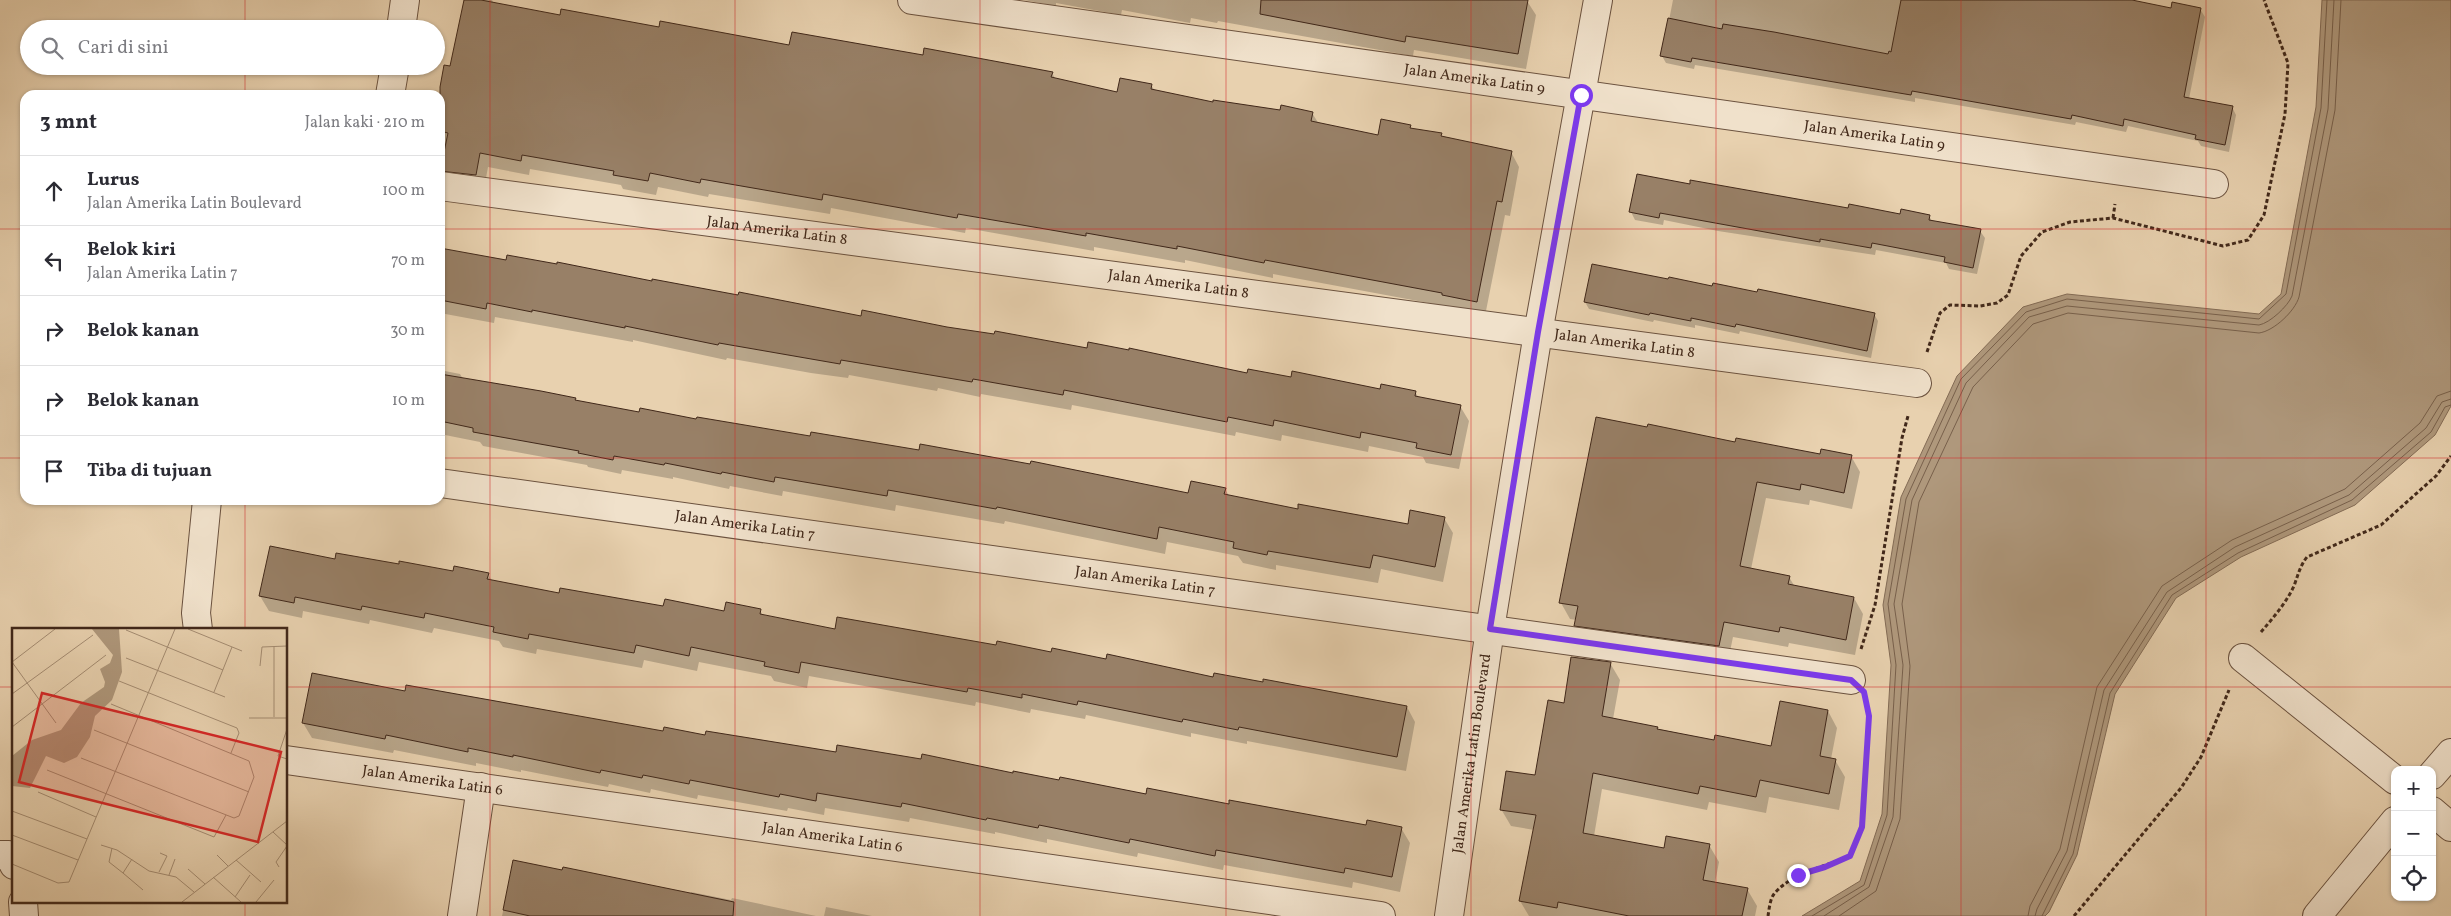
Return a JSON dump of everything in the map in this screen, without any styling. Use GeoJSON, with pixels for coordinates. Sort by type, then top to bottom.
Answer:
{"type":"FeatureCollection","features":[{"type":"Feature","properties":{"kind":"street"},"geometry":{"type":"LineString","coordinates":[[402,20],[405,0]]}},
{"type":"Feature","properties":{"kind":"street","name":"Jalan Amerika Latin 9"},"geometry":{"type":"LineString","coordinates":[[912,0],[2214,184]]}},
{"type":"Feature","properties":{"kind":"street","name":"Jalan Amerika Latin Boulevard"},"geometry":{"type":"LineString","coordinates":[[1449,916],[1490,629],[1538,332],[1598,0]]}},
{"type":"Feature","properties":{"kind":"street"},"geometry":{"type":"LineString","coordinates":[[391,90],[393,75]]}},
{"type":"Feature","properties":{"kind":"street","name":"Jalan Amerika Latin 8"},"geometry":{"type":"LineString","coordinates":[[445,187],[1917,383]]}},
{"type":"Feature","properties":{"kind":"street","name":"Jalan Amerika Latin 7"},"geometry":{"type":"LineString","coordinates":[[445,483],[1851,680]]}},
{"type":"Feature","properties":{"kind":"street"},"geometry":{"type":"LineString","coordinates":[[198,628],[196,613],[207,505]]}},
{"type":"Feature","properties":{"kind":"street"},"geometry":{"type":"LineString","coordinates":[[2243,658],[2391,777]]}},
{"type":"Feature","properties":{"kind":"street"},"geometry":{"type":"LineString","coordinates":[[2436,770],[2451,753]]}},
{"type":"Feature","properties":{"kind":"street","name":"Jalan Amerika Latin 6"},"geometry":{"type":"LineString","coordinates":[[288,760],[1381,916]]}},
{"type":"Feature","properties":{"kind":"street"},"geometry":{"type":"LineString","coordinates":[[462,916],[481,788]]}},
{"type":"Feature","properties":{"kind":"street"},"geometry":{"type":"LineString","coordinates":[[2436,814],[2451,827]]}},
{"type":"Feature","properties":{"kind":"street"},"geometry":{"type":"LineString","coordinates":[[2317,916],[2391,825]]}},
{"type":"Feature","properties":{"kind":"street"},"geometry":{"type":"LineString","coordinates":[[0,854],[9,855],[12,861]]}},
{"type":"Feature","properties":{"kind":"path"},"geometry":{"type":"LineString","coordinates":[[1768,916],[1773,894],[1798,875],[1825,867],[1850,856],[1862,827],[1869,716],[1864,692],[1851,680],[1875,605],[1902,438],[1917,383],[1940,313],[1950,305],[1980,306],[1997,303],[2008,295],[2021,256],[2042,232],[2070,222],[2112,218],[2222,246],[2248,240],[2264,215],[2285,114],[2288,63],[2264,0]]}},
{"type":"Feature","properties":{"kind":"water"},"geometry":{"type":"Polygon","coordinates":[[[2322,0],[2451,0],[2451,406],[2435,435],[2355,505],[2241,557],[2176,598],[2115,694],[2077,855],[2049,912],[2045,916],[1802,916],[1860,881],[1882,814],[1891,665],[1883,605],[1901,497],[1957,376],[2023,307],[2067,294],[2259,314],[2281,294],[2316,107],[2322,0]]]}},
{"type":"Feature","properties":{"kind":"building"},"geometry":{"type":"Polygon","coordinates":[[[464,0],[481,0],[560,15],[561,9],[659,27],[660,21],[789,45],[792,32],[923,55],[924,48],[1053,72],[1051,77],[1117,92],[1120,78],[1152,84],[1151,89],[1213,102],[1213,100],[1280,110],[1281,105],[1313,112],[1311,121],[1378,135],[1381,119],[1411,125],[1410,128],[1442,133],[1441,136],[1512,151],[1502,202],[1497,201],[1477,302],[1442,295],[1442,293],[1265,260],[1264,263],[1177,246],[1177,249],[1086,233],[1086,236],[958,214],[957,218],[823,194],[822,200],[701,179],[700,183],[650,173],[648,181],[613,175],[614,171],[522,155],[521,161],[480,153],[476,175],[445,172],[445,147],[448,133],[445,132],[445,90],[440,90],[440,87],[442,75],[445,75],[445,65],[450,66],[464,0]]]}},
{"type":"Feature","properties":{"kind":"building"},"geometry":{"type":"Polygon","coordinates":[[[1261,0],[1528,0],[1518,54],[1406,36],[1405,42],[1260,14],[1261,0]]]}},
{"type":"Feature","properties":{"kind":"building"},"geometry":{"type":"Polygon","coordinates":[[[1901,0],[2132,0],[2171,8],[2172,2],[2201,8],[2184,97],[2233,106],[2225,145],[2195,139],[2196,135],[2124,119],[2123,126],[2072,115],[2071,119],[1912,91],[1911,95],[1692,58],[1691,62],[1660,56],[1668,18],[1722,29],[1723,24],[1774,32],[1888,54],[1889,51],[1891,52],[1901,0]]]}},
{"type":"Feature","properties":{"kind":"building"},"geometry":{"type":"Polygon","coordinates":[[[1637,174],[1690,184],[1690,180],[1848,208],[1849,204],[1900,214],[1901,209],[1930,215],[1929,220],[1981,229],[1973,268],[1944,262],[1945,257],[1872,243],[1871,248],[1820,239],[1820,242],[1660,213],[1659,218],[1629,212],[1637,174]]]}},
{"type":"Feature","properties":{"kind":"building"},"geometry":{"type":"Polygon","coordinates":[[[445,249],[506,260],[507,255],[557,264],[557,262],[652,281],[652,279],[738,295],[739,292],[861,316],[862,310],[947,327],[994,334],[995,331],[1087,348],[1088,342],[1129,350],[1129,348],[1247,373],[1248,369],[1291,377],[1292,371],[1380,389],[1381,384],[1416,391],[1415,396],[1461,405],[1451,455],[1416,448],[1417,443],[1361,432],[1360,438],[1274,420],[1273,426],[1228,417],[1227,422],[1064,390],[1063,395],[973,379],[972,382],[841,360],[840,364],[719,343],[718,345],[625,326],[625,328],[487,303],[486,309],[445,301],[445,249]]]}},
{"type":"Feature","properties":{"kind":"building"},"geometry":{"type":"Polygon","coordinates":[[[1592,264],[1712,286],[1713,283],[1757,292],[1758,289],[1875,313],[1867,351],[1736,324],[1735,327],[1691,318],[1691,321],[1650,313],[1649,315],[1584,302],[1592,264]]]}},
{"type":"Feature","properties":{"kind":"building"},"geometry":{"type":"Polygon","coordinates":[[[445,375],[541,391],[576,398],[575,400],[639,412],[640,408],[696,419],[697,417],[810,436],[811,432],[919,450],[920,444],[1030,464],[1031,461],[1188,493],[1191,481],[1226,488],[1224,494],[1298,509],[1298,504],[1408,524],[1410,510],[1445,517],[1435,567],[1373,555],[1370,568],[1268,551],[1267,555],[1233,548],[1234,542],[1159,527],[1157,539],[997,507],[996,509],[888,490],[887,496],[775,477],[774,482],[722,472],[721,474],[665,463],[664,465],[614,456],[613,460],[578,453],[579,451],[473,432],[473,428],[445,422],[445,375]]]}},
{"type":"Feature","properties":{"kind":"building"},"geometry":{"type":"Polygon","coordinates":[[[1596,417],[1647,427],[1648,424],[1735,442],[1736,438],[1820,454],[1821,449],[1852,455],[1844,493],[1801,484],[1800,490],[1757,482],[1740,566],[1790,576],[1788,584],[1854,597],[1846,640],[1780,627],[1779,632],[1724,622],[1719,646],[1574,626],[1578,606],[1559,603],[1596,417]]]}},
{"type":"Feature","properties":{"kind":"building"},"geometry":{"type":"Polygon","coordinates":[[[270,546],[335,559],[336,553],[399,564],[399,561],[453,571],[454,566],[489,573],[487,579],[559,593],[560,588],[663,606],[665,599],[724,611],[726,602],[761,609],[760,614],[835,629],[837,617],[996,645],[997,641],[1051,652],[1052,648],[1106,659],[1107,654],[1213,677],[1214,673],[1263,682],[1263,679],[1407,706],[1397,757],[1239,727],[1238,730],[1183,719],[1182,722],[1078,701],[1077,705],[1022,694],[1022,698],[968,688],[967,692],[801,662],[799,673],[764,666],[765,662],[691,647],[689,656],[636,645],[634,653],[529,634],[528,639],[493,632],[494,627],[425,613],[424,618],[362,606],[361,610],[295,597],[294,603],[259,596],[270,546]]]}},
{"type":"Feature","properties":{"kind":"building"},"geometry":{"type":"Polygon","coordinates":[[[1571,657],[1611,662],[1602,716],[1658,727],[1657,729],[1714,740],[1715,735],[1771,746],[1780,701],[1828,710],[1820,756],[1836,759],[1829,794],[1760,780],[1756,797],[1700,786],[1698,794],[1593,773],[1583,833],[1664,848],[1666,836],[1710,844],[1703,880],[1748,888],[1742,916],[1629,916],[1558,902],[1557,908],[1519,901],[1536,815],[1500,810],[1506,771],[1535,775],[1548,700],[1564,703],[1571,657]]]}},
{"type":"Feature","properties":{"kind":"building"},"geometry":{"type":"Polygon","coordinates":[[[312,673],[405,691],[406,685],[663,731],[664,727],[705,735],[706,731],[836,752],[837,745],[921,759],[922,754],[1013,773],[1013,771],[1059,780],[1060,777],[1146,794],[1147,788],[1229,804],[1229,800],[1366,825],[1367,820],[1402,827],[1392,877],[1345,868],[1344,873],[1216,850],[1215,856],[1130,839],[1129,843],[1039,825],[1038,828],[987,818],[986,820],[902,803],[901,807],[817,793],[816,801],[780,794],[779,797],[690,780],[689,784],[643,775],[642,778],[601,770],[600,773],[513,755],[513,757],[468,748],[468,752],[386,735],[385,739],[302,723],[312,673]]]}},
{"type":"Feature","properties":{"kind":"building"},"geometry":{"type":"Polygon","coordinates":[[[513,860],[562,870],[563,867],[734,902],[733,916],[530,916],[503,910],[513,860]]]}},
{"type":"Feature","properties":{"kind":"route"},"geometry":{"type":"LineString","coordinates":[[1581,95],[1538,332],[1490,629],[1851,680],[1864,692],[1869,716],[1862,827],[1850,856],[1825,867],[1798,875]]}}]}
